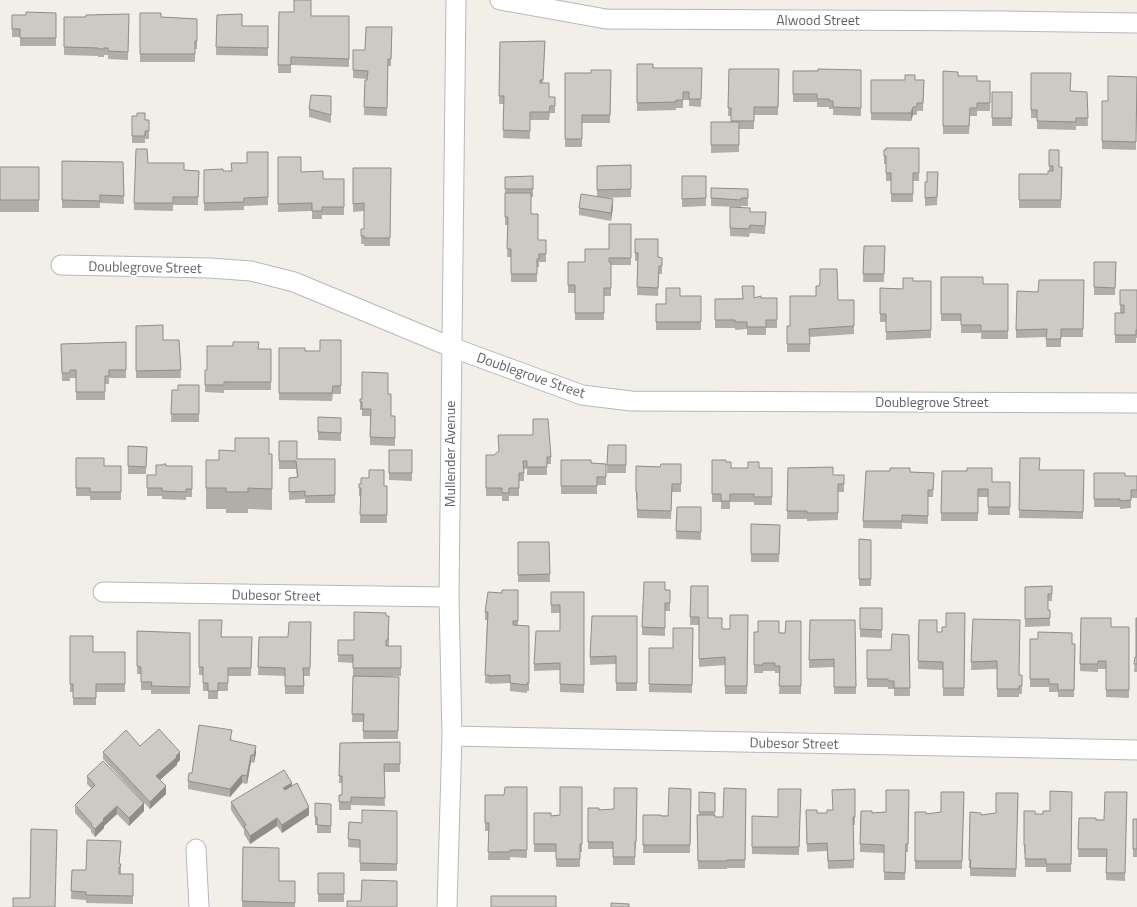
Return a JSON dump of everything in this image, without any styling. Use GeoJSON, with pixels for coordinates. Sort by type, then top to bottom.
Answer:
{"type":"FeatureCollection","features":[{"type":"Feature","properties":{"kind":"street","name":"Mullender Avenue"},"geometry":{"type":"LineString","coordinates":[[447,907],[452,736],[449,597],[456,0]]}},
{"type":"Feature","properties":{"kind":"street","name":"Alwood Street"},"geometry":{"type":"LineString","coordinates":[[500,0],[606,19],[994,20],[1137,24]]}},
{"type":"Feature","properties":{"kind":"street","name":"Doublegrove Street"},"geometry":{"type":"LineString","coordinates":[[61,265],[210,268],[251,271],[294,282],[451,347],[582,394],[631,401],[1137,403]]}},
{"type":"Feature","properties":{"kind":"street","name":"Dubesor Street"},"geometry":{"type":"LineString","coordinates":[[103,592],[449,597]]}},
{"type":"Feature","properties":{"kind":"street","name":"Dubesor Street"},"geometry":{"type":"LineString","coordinates":[[452,736],[1137,750]]}},
{"type":"Feature","properties":{"kind":"street"},"geometry":{"type":"LineString","coordinates":[[196,849],[199,907]]}},
{"type":"Feature","properties":{"kind":"building"},"geometry":{"type":"Polygon","coordinates":[[[294,0],[311,0],[311,16],[349,16],[349,59],[291,57],[291,65],[278,65],[279,12],[294,12],[294,0]]]}},
{"type":"Feature","properties":{"kind":"building"},"geometry":{"type":"Polygon","coordinates":[[[26,12],[56,13],[56,38],[20,38],[20,29],[12,29],[12,15],[26,15],[26,12]]]}},
{"type":"Feature","properties":{"kind":"building"},"geometry":{"type":"Polygon","coordinates":[[[140,13],[161,13],[161,17],[197,19],[195,54],[140,54],[140,13]]]}},
{"type":"Feature","properties":{"kind":"building"},"geometry":{"type":"Polygon","coordinates":[[[129,14],[128,52],[108,51],[108,48],[64,47],[64,17],[129,14]]]}},
{"type":"Feature","properties":{"kind":"building"},"geometry":{"type":"Polygon","coordinates":[[[242,14],[242,26],[268,26],[268,48],[216,47],[217,15],[242,14]]]}},
{"type":"Feature","properties":{"kind":"building"},"geometry":{"type":"Polygon","coordinates":[[[366,27],[392,27],[391,59],[388,59],[387,108],[364,107],[365,80],[367,80],[368,71],[353,70],[353,50],[365,50],[366,27]]]}},
{"type":"Feature","properties":{"kind":"building"},"geometry":{"type":"Polygon","coordinates":[[[545,41],[543,80],[540,80],[540,83],[549,83],[549,97],[555,97],[555,106],[550,106],[549,112],[530,112],[530,131],[503,130],[504,96],[499,96],[500,42],[545,41]]]}},
{"type":"Feature","properties":{"kind":"building"},"geometry":{"type":"Polygon","coordinates":[[[637,64],[653,64],[653,68],[702,68],[701,99],[689,99],[689,92],[683,92],[683,100],[676,100],[676,102],[637,103],[637,64]]]}},
{"type":"Feature","properties":{"kind":"building"},"geometry":{"type":"Polygon","coordinates":[[[729,69],[779,69],[778,107],[754,107],[754,121],[731,121],[731,108],[728,108],[729,69]]]}},
{"type":"Feature","properties":{"kind":"building"},"geometry":{"type":"Polygon","coordinates":[[[818,69],[861,70],[861,108],[833,107],[833,101],[817,99],[817,94],[793,94],[793,71],[818,71],[818,69]]]}},
{"type":"Feature","properties":{"kind":"building"},"geometry":{"type":"Polygon","coordinates":[[[591,70],[611,70],[610,115],[582,115],[582,139],[565,139],[565,73],[591,73],[591,70]]]}},
{"type":"Feature","properties":{"kind":"building"},"geometry":{"type":"Polygon","coordinates":[[[943,71],[958,72],[958,76],[977,76],[977,81],[990,81],[990,103],[977,103],[977,108],[970,108],[969,126],[943,126],[943,71]]]}},
{"type":"Feature","properties":{"kind":"building"},"geometry":{"type":"Polygon","coordinates":[[[1031,73],[1071,73],[1070,91],[1087,92],[1088,118],[1076,118],[1076,122],[1037,121],[1037,110],[1031,110],[1031,73]]]}},
{"type":"Feature","properties":{"kind":"building"},"geometry":{"type":"Polygon","coordinates":[[[905,75],[915,75],[915,80],[924,80],[923,103],[917,103],[917,107],[913,107],[911,113],[871,113],[871,80],[905,80],[905,75]]]}},
{"type":"Feature","properties":{"kind":"building"},"geometry":{"type":"Polygon","coordinates":[[[1108,76],[1137,77],[1136,142],[1102,141],[1102,101],[1108,101],[1108,76]]]}},
{"type":"Feature","properties":{"kind":"building"},"geometry":{"type":"Polygon","coordinates":[[[992,92],[1012,92],[1012,118],[992,118],[992,92]]]}},
{"type":"Feature","properties":{"kind":"building"},"geometry":{"type":"Polygon","coordinates":[[[311,95],[331,96],[331,115],[309,109],[311,95]]]}},
{"type":"Feature","properties":{"kind":"building"},"geometry":{"type":"Polygon","coordinates":[[[137,113],[145,113],[145,120],[149,120],[149,131],[145,131],[145,136],[132,136],[132,116],[137,116],[137,113]]]}},
{"type":"Feature","properties":{"kind":"building"},"geometry":{"type":"Polygon","coordinates":[[[711,122],[739,122],[739,145],[711,145],[711,122]]]}},
{"type":"Feature","properties":{"kind":"building"},"geometry":{"type":"Polygon","coordinates":[[[886,148],[919,148],[919,173],[913,173],[913,194],[891,194],[891,173],[886,173],[886,156],[884,156],[886,148]]]}},
{"type":"Feature","properties":{"kind":"building"},"geometry":{"type":"Polygon","coordinates":[[[136,149],[147,149],[148,163],[184,163],[184,170],[199,171],[198,197],[173,197],[173,203],[134,203],[136,149]]]}},
{"type":"Feature","properties":{"kind":"building"},"geometry":{"type":"Polygon","coordinates":[[[1049,150],[1059,150],[1059,167],[1062,167],[1061,200],[1019,200],[1019,174],[1048,174],[1048,171],[1053,171],[1053,166],[1049,166],[1049,150]]]}},
{"type":"Feature","properties":{"kind":"building"},"geometry":{"type":"Polygon","coordinates":[[[247,152],[268,152],[268,197],[244,198],[244,202],[204,203],[204,170],[223,169],[223,171],[232,171],[231,163],[247,163],[247,152]]]}},
{"type":"Feature","properties":{"kind":"building"},"geometry":{"type":"Polygon","coordinates":[[[278,157],[301,157],[301,172],[323,171],[323,179],[344,179],[344,207],[322,207],[322,211],[312,211],[312,203],[278,204],[278,157]]]}},
{"type":"Feature","properties":{"kind":"building"},"geometry":{"type":"Polygon","coordinates":[[[62,161],[123,162],[124,196],[100,195],[100,201],[62,200],[62,161]]]}},
{"type":"Feature","properties":{"kind":"building"},"geometry":{"type":"Polygon","coordinates":[[[631,165],[631,189],[597,190],[597,166],[631,165]]]}},
{"type":"Feature","properties":{"kind":"building"},"geometry":{"type":"Polygon","coordinates":[[[0,167],[39,167],[39,200],[0,200],[0,167]]]}},
{"type":"Feature","properties":{"kind":"building"},"geometry":{"type":"Polygon","coordinates":[[[353,168],[391,168],[390,238],[364,238],[364,236],[361,236],[361,229],[364,229],[364,203],[353,204],[353,168]]]}},
{"type":"Feature","properties":{"kind":"building"},"geometry":{"type":"Polygon","coordinates":[[[927,172],[938,172],[937,197],[925,198],[927,172]]]}},
{"type":"Feature","properties":{"kind":"building"},"geometry":{"type":"Polygon","coordinates":[[[533,176],[533,189],[505,189],[505,177],[533,176]]]}},
{"type":"Feature","properties":{"kind":"building"},"geometry":{"type":"Polygon","coordinates":[[[682,176],[706,176],[706,198],[682,199],[682,176]]]}},
{"type":"Feature","properties":{"kind":"building"},"geometry":{"type":"Polygon","coordinates":[[[711,188],[748,189],[748,198],[741,198],[741,200],[711,198],[711,188]]]}},
{"type":"Feature","properties":{"kind":"building"},"geometry":{"type":"Polygon","coordinates":[[[505,193],[531,193],[531,214],[538,214],[538,240],[546,240],[546,254],[539,254],[539,259],[537,259],[537,274],[511,274],[511,249],[507,249],[508,217],[505,217],[505,193]]]}},
{"type":"Feature","properties":{"kind":"building"},"geometry":{"type":"Polygon","coordinates":[[[581,194],[613,199],[611,213],[579,208],[581,194]]]}},
{"type":"Feature","properties":{"kind":"building"},"geometry":{"type":"Polygon","coordinates":[[[730,207],[750,208],[750,212],[766,212],[765,226],[750,225],[749,229],[730,228],[730,207]]]}},
{"type":"Feature","properties":{"kind":"building"},"geometry":{"type":"Polygon","coordinates":[[[609,224],[631,224],[631,258],[609,258],[609,262],[611,262],[611,288],[604,288],[604,313],[575,313],[575,285],[568,285],[568,262],[585,262],[585,249],[609,249],[609,224]]]}},
{"type":"Feature","properties":{"kind":"building"},"geometry":{"type":"Polygon","coordinates":[[[635,239],[658,239],[658,257],[662,258],[662,266],[659,266],[658,288],[637,287],[638,253],[635,253],[635,239]]]}},
{"type":"Feature","properties":{"kind":"building"},"geometry":{"type":"Polygon","coordinates":[[[864,246],[885,246],[884,274],[863,274],[864,246]]]}},
{"type":"Feature","properties":{"kind":"building"},"geometry":{"type":"Polygon","coordinates":[[[1094,262],[1116,262],[1115,288],[1094,287],[1094,262]]]}},
{"type":"Feature","properties":{"kind":"building"},"geometry":{"type":"Polygon","coordinates":[[[820,269],[837,269],[838,300],[854,300],[854,326],[809,329],[810,344],[787,344],[787,326],[790,326],[790,296],[816,296],[816,286],[819,286],[820,283],[820,269]]]}},
{"type":"Feature","properties":{"kind":"building"},"geometry":{"type":"Polygon","coordinates":[[[941,277],[983,277],[983,284],[1008,284],[1008,331],[981,331],[981,325],[961,325],[961,314],[941,314],[941,277]]]}},
{"type":"Feature","properties":{"kind":"building"},"geometry":{"type":"Polygon","coordinates":[[[903,278],[913,278],[913,281],[931,281],[931,330],[886,332],[886,314],[880,314],[880,288],[903,289],[903,278]]]}},
{"type":"Feature","properties":{"kind":"building"},"geometry":{"type":"Polygon","coordinates":[[[1039,280],[1084,280],[1083,329],[1061,329],[1061,339],[1046,339],[1047,329],[1016,330],[1017,291],[1038,292],[1039,280]]]}},
{"type":"Feature","properties":{"kind":"building"},"geometry":{"type":"Polygon","coordinates":[[[742,286],[754,286],[754,298],[761,296],[761,298],[777,298],[777,320],[766,320],[766,327],[747,327],[747,322],[715,320],[715,299],[743,299],[742,286]]]}},
{"type":"Feature","properties":{"kind":"building"},"geometry":{"type":"Polygon","coordinates":[[[666,288],[680,288],[680,296],[701,296],[701,322],[656,322],[656,304],[666,304],[666,288]]]}},
{"type":"Feature","properties":{"kind":"building"},"geometry":{"type":"Polygon","coordinates":[[[1120,290],[1137,290],[1136,335],[1115,335],[1115,313],[1124,313],[1124,305],[1120,305],[1120,290]]]}},
{"type":"Feature","properties":{"kind":"building"},"geometry":{"type":"Polygon","coordinates":[[[163,325],[163,340],[179,340],[181,370],[136,371],[136,326],[163,325]]]}},
{"type":"Feature","properties":{"kind":"building"},"geometry":{"type":"Polygon","coordinates":[[[320,340],[341,340],[341,386],[333,386],[332,393],[279,393],[279,348],[305,348],[305,351],[320,351],[320,340]]]}},
{"type":"Feature","properties":{"kind":"building"},"geometry":{"type":"Polygon","coordinates":[[[126,342],[126,370],[109,370],[109,376],[105,376],[105,392],[76,392],[76,370],[70,370],[70,373],[62,373],[61,344],[126,342]]]}},
{"type":"Feature","properties":{"kind":"building"},"geometry":{"type":"Polygon","coordinates":[[[233,342],[259,342],[258,349],[271,349],[271,382],[224,382],[224,385],[205,385],[207,346],[233,346],[233,342]]]}},
{"type":"Feature","properties":{"kind":"building"},"geometry":{"type":"Polygon","coordinates":[[[362,372],[388,373],[388,394],[391,394],[391,416],[395,416],[395,438],[370,437],[371,409],[362,409],[362,402],[360,402],[360,399],[362,399],[362,372]]]}},
{"type":"Feature","properties":{"kind":"building"},"geometry":{"type":"Polygon","coordinates":[[[178,385],[199,385],[199,414],[171,414],[172,390],[178,390],[178,385]]]}},
{"type":"Feature","properties":{"kind":"building"},"geometry":{"type":"Polygon","coordinates":[[[318,417],[341,418],[341,433],[318,432],[318,417]]]}},
{"type":"Feature","properties":{"kind":"building"},"geometry":{"type":"Polygon","coordinates":[[[533,419],[548,419],[551,457],[547,457],[547,467],[527,467],[527,461],[523,461],[524,473],[519,473],[519,488],[509,488],[509,493],[502,493],[502,488],[486,488],[486,455],[494,455],[499,451],[498,435],[533,435],[533,419]]]}},
{"type":"Feature","properties":{"kind":"building"},"geometry":{"type":"Polygon","coordinates":[[[235,438],[269,438],[269,454],[272,454],[272,489],[248,488],[248,492],[226,492],[226,488],[206,488],[206,460],[219,460],[219,450],[235,451],[235,438]]]}},
{"type":"Feature","properties":{"kind":"building"},"geometry":{"type":"Polygon","coordinates":[[[279,441],[297,441],[297,459],[335,459],[335,495],[305,496],[305,491],[289,492],[289,478],[298,477],[296,461],[279,461],[279,441]]]}},
{"type":"Feature","properties":{"kind":"building"},"geometry":{"type":"Polygon","coordinates":[[[608,445],[626,445],[626,465],[607,465],[608,445]]]}},
{"type":"Feature","properties":{"kind":"building"},"geometry":{"type":"Polygon","coordinates":[[[128,446],[147,447],[146,467],[128,466],[128,446]]]}},
{"type":"Feature","properties":{"kind":"building"},"geometry":{"type":"Polygon","coordinates":[[[389,450],[412,450],[412,473],[389,473],[389,450]]]}},
{"type":"Feature","properties":{"kind":"building"},"geometry":{"type":"Polygon","coordinates":[[[76,458],[104,458],[104,466],[121,466],[121,492],[90,492],[90,488],[76,488],[76,458]]]}},
{"type":"Feature","properties":{"kind":"building"},"geometry":{"type":"Polygon","coordinates":[[[1020,458],[1040,458],[1039,470],[1084,470],[1083,512],[1019,510],[1020,458]]]}},
{"type":"Feature","properties":{"kind":"building"},"geometry":{"type":"Polygon","coordinates":[[[561,460],[591,460],[591,463],[606,464],[606,477],[597,477],[597,486],[561,486],[561,460]]]}},
{"type":"Feature","properties":{"kind":"building"},"geometry":{"type":"Polygon","coordinates":[[[712,460],[731,462],[731,468],[748,468],[748,462],[759,462],[759,468],[772,468],[772,497],[754,497],[754,494],[730,494],[730,501],[721,501],[721,494],[712,494],[712,460]]]}},
{"type":"Feature","properties":{"kind":"building"},"geometry":{"type":"Polygon","coordinates":[[[166,464],[166,466],[192,466],[192,489],[186,489],[186,492],[162,491],[162,488],[147,488],[147,475],[156,475],[156,465],[166,464]]]}},
{"type":"Feature","properties":{"kind":"building"},"geometry":{"type":"Polygon","coordinates":[[[661,464],[681,464],[681,484],[672,484],[671,511],[637,510],[636,466],[660,467],[661,464]]]}},
{"type":"Feature","properties":{"kind":"building"},"geometry":{"type":"Polygon","coordinates":[[[833,467],[833,475],[844,475],[844,484],[838,484],[838,513],[787,511],[788,468],[833,467]]]}},
{"type":"Feature","properties":{"kind":"building"},"geometry":{"type":"Polygon","coordinates":[[[890,468],[910,468],[910,472],[934,473],[933,490],[928,490],[928,516],[902,515],[902,521],[863,521],[866,471],[890,471],[890,468]]]}},
{"type":"Feature","properties":{"kind":"building"},"geometry":{"type":"Polygon","coordinates":[[[967,468],[992,468],[992,482],[1010,482],[1010,507],[988,507],[988,489],[978,489],[978,513],[941,513],[942,471],[967,471],[967,468]]]}},
{"type":"Feature","properties":{"kind":"building"},"geometry":{"type":"Polygon","coordinates":[[[369,470],[384,470],[384,486],[387,486],[387,515],[360,515],[361,488],[359,488],[359,484],[361,484],[361,478],[369,478],[369,470]]]}},
{"type":"Feature","properties":{"kind":"building"},"geometry":{"type":"Polygon","coordinates":[[[1094,473],[1125,473],[1125,476],[1137,476],[1137,490],[1131,490],[1131,500],[1094,499],[1094,473]]]}},
{"type":"Feature","properties":{"kind":"building"},"geometry":{"type":"Polygon","coordinates":[[[677,507],[701,507],[701,532],[676,531],[677,507]]]}},
{"type":"Feature","properties":{"kind":"building"},"geometry":{"type":"Polygon","coordinates":[[[751,524],[780,525],[779,554],[751,554],[751,524]]]}},
{"type":"Feature","properties":{"kind":"building"},"geometry":{"type":"Polygon","coordinates":[[[859,539],[871,540],[871,579],[859,579],[859,539]]]}},
{"type":"Feature","properties":{"kind":"building"},"geometry":{"type":"Polygon","coordinates":[[[518,542],[549,542],[550,574],[518,575],[518,542]]]}},
{"type":"Feature","properties":{"kind":"building"},"geometry":{"type":"Polygon","coordinates":[[[644,582],[665,582],[665,590],[670,590],[670,603],[665,603],[665,628],[642,627],[644,582]]]}},
{"type":"Feature","properties":{"kind":"building"},"geometry":{"type":"Polygon","coordinates":[[[691,586],[708,586],[708,618],[722,618],[722,629],[730,629],[730,615],[748,615],[747,686],[725,686],[725,657],[699,659],[699,617],[690,617],[691,586]]]}},
{"type":"Feature","properties":{"kind":"building"},"geometry":{"type":"Polygon","coordinates":[[[1052,586],[1052,594],[1048,594],[1050,618],[1025,619],[1025,587],[1052,586]]]}},
{"type":"Feature","properties":{"kind":"building"},"geometry":{"type":"Polygon","coordinates":[[[502,590],[518,590],[518,621],[513,621],[513,625],[529,626],[529,683],[527,685],[510,683],[510,675],[485,675],[488,612],[485,612],[488,592],[502,593],[502,590]]]}},
{"type":"Feature","properties":{"kind":"building"},"geometry":{"type":"Polygon","coordinates":[[[551,592],[584,592],[584,685],[560,684],[560,663],[534,664],[536,631],[560,631],[560,605],[551,605],[551,592]]]}},
{"type":"Feature","properties":{"kind":"building"},"geometry":{"type":"Polygon","coordinates":[[[860,608],[882,608],[882,630],[860,629],[860,608]]]}},
{"type":"Feature","properties":{"kind":"building"},"geometry":{"type":"Polygon","coordinates":[[[354,612],[386,613],[386,616],[389,616],[386,646],[401,646],[401,668],[353,668],[353,655],[338,655],[338,640],[354,640],[354,612]]]}},
{"type":"Feature","properties":{"kind":"building"},"geometry":{"type":"Polygon","coordinates":[[[946,613],[965,613],[964,688],[943,688],[943,662],[918,661],[919,620],[937,620],[937,632],[942,632],[942,627],[946,627],[946,613]]]}},
{"type":"Feature","properties":{"kind":"building"},"geometry":{"type":"Polygon","coordinates":[[[592,616],[637,616],[637,683],[616,683],[616,656],[590,657],[592,616]]]}},
{"type":"Feature","properties":{"kind":"building"},"geometry":{"type":"Polygon","coordinates":[[[1081,618],[1111,618],[1111,627],[1129,627],[1129,690],[1106,690],[1106,661],[1098,661],[1098,664],[1080,664],[1081,618]]]}},
{"type":"Feature","properties":{"kind":"building"},"geometry":{"type":"Polygon","coordinates":[[[1136,618],[1137,664],[1134,664],[1136,657],[1136,618]]]}},
{"type":"Feature","properties":{"kind":"building"},"geometry":{"type":"Polygon","coordinates":[[[973,619],[1020,620],[1019,675],[1022,675],[1022,686],[1019,686],[1019,689],[997,689],[997,661],[971,662],[973,619]]]}},
{"type":"Feature","properties":{"kind":"building"},"geometry":{"type":"Polygon","coordinates":[[[199,620],[222,620],[221,637],[252,637],[251,668],[228,668],[228,683],[218,683],[218,691],[208,691],[208,683],[203,683],[203,667],[199,667],[199,620]]]}},
{"type":"Feature","properties":{"kind":"building"},"geometry":{"type":"Polygon","coordinates":[[[810,620],[855,620],[856,687],[834,687],[834,659],[809,660],[810,620]]]}},
{"type":"Feature","properties":{"kind":"building"},"geometry":{"type":"Polygon","coordinates":[[[758,621],[779,621],[779,633],[785,633],[786,621],[801,621],[801,686],[779,686],[780,666],[775,666],[775,663],[754,665],[754,632],[758,632],[758,621]]]}},
{"type":"Feature","properties":{"kind":"building"},"geometry":{"type":"Polygon","coordinates":[[[289,622],[311,622],[310,668],[303,668],[304,686],[285,686],[285,668],[258,667],[259,637],[288,637],[289,622]]]}},
{"type":"Feature","properties":{"kind":"building"},"geometry":{"type":"Polygon","coordinates":[[[673,628],[693,628],[692,685],[649,684],[649,648],[673,648],[673,628]]]}},
{"type":"Feature","properties":{"kind":"building"},"geometry":{"type":"Polygon","coordinates":[[[137,631],[190,633],[190,687],[151,686],[152,682],[141,682],[141,667],[137,666],[137,631]]]}},
{"type":"Feature","properties":{"kind":"building"},"geometry":{"type":"Polygon","coordinates":[[[1038,632],[1072,633],[1072,644],[1075,644],[1074,690],[1058,690],[1058,684],[1049,684],[1049,679],[1030,679],[1030,639],[1038,639],[1038,632]]]}},
{"type":"Feature","properties":{"kind":"building"},"geometry":{"type":"Polygon","coordinates":[[[892,634],[909,635],[910,688],[894,688],[894,681],[888,681],[888,679],[867,679],[867,650],[891,650],[892,634]]]}},
{"type":"Feature","properties":{"kind":"building"},"geometry":{"type":"Polygon","coordinates":[[[70,636],[93,636],[93,652],[125,652],[125,684],[96,684],[96,698],[73,698],[73,684],[70,684],[70,636]]]}},
{"type":"Feature","properties":{"kind":"building"},"geometry":{"type":"Polygon","coordinates":[[[353,676],[399,677],[398,731],[363,731],[364,714],[352,714],[353,676]]]}},
{"type":"Feature","properties":{"kind":"building"},"geometry":{"type":"Polygon","coordinates":[[[199,725],[232,730],[230,740],[256,746],[254,755],[251,755],[247,776],[242,775],[230,789],[188,781],[189,773],[192,773],[199,725]]]}},
{"type":"Feature","properties":{"kind":"building"},"geometry":{"type":"Polygon","coordinates":[[[159,729],[180,752],[156,776],[166,786],[150,802],[103,752],[126,730],[140,746],[159,729]]]}},
{"type":"Feature","properties":{"kind":"building"},"geometry":{"type":"Polygon","coordinates":[[[400,742],[400,764],[384,764],[385,798],[351,797],[351,802],[339,802],[339,795],[342,795],[342,776],[339,776],[340,743],[400,742]]]}},
{"type":"Feature","properties":{"kind":"building"},"geometry":{"type":"Polygon","coordinates":[[[103,761],[144,803],[129,818],[117,806],[95,829],[75,805],[95,785],[87,776],[103,761]]]}},
{"type":"Feature","properties":{"kind":"building"},"geometry":{"type":"Polygon","coordinates":[[[284,770],[292,783],[283,788],[285,790],[297,783],[309,807],[282,825],[277,818],[250,836],[244,826],[246,825],[231,802],[284,770]]]}},
{"type":"Feature","properties":{"kind":"building"},"geometry":{"type":"Polygon","coordinates":[[[505,787],[527,787],[527,850],[488,852],[489,823],[485,823],[485,795],[504,795],[505,787]]]}},
{"type":"Feature","properties":{"kind":"building"},"geometry":{"type":"Polygon","coordinates":[[[560,787],[582,787],[582,844],[580,844],[580,859],[556,859],[556,844],[534,844],[534,813],[551,813],[551,816],[560,815],[560,787]]]}},
{"type":"Feature","properties":{"kind":"building"},"geometry":{"type":"Polygon","coordinates":[[[614,788],[637,788],[635,857],[613,857],[613,842],[588,842],[588,808],[599,808],[599,810],[614,809],[614,788]]]}},
{"type":"Feature","properties":{"kind":"building"},"geometry":{"type":"Polygon","coordinates":[[[669,788],[691,789],[690,845],[643,845],[643,815],[668,816],[669,788]]]}},
{"type":"Feature","properties":{"kind":"building"},"geometry":{"type":"Polygon","coordinates":[[[724,788],[746,789],[745,860],[698,861],[697,815],[723,817],[724,788]]]}},
{"type":"Feature","properties":{"kind":"building"},"geometry":{"type":"Polygon","coordinates":[[[778,789],[801,789],[799,847],[752,847],[752,816],[778,817],[778,789]]]}},
{"type":"Feature","properties":{"kind":"building"},"geometry":{"type":"Polygon","coordinates":[[[855,789],[855,817],[853,817],[854,860],[828,861],[827,843],[807,844],[806,810],[817,810],[817,813],[827,813],[827,810],[833,810],[832,790],[855,789]]]}},
{"type":"Feature","properties":{"kind":"building"},"geometry":{"type":"Polygon","coordinates":[[[886,790],[909,790],[908,844],[906,844],[905,873],[884,872],[884,845],[860,844],[861,811],[872,811],[872,813],[886,812],[886,790]]]}},
{"type":"Feature","properties":{"kind":"building"},"geometry":{"type":"Polygon","coordinates":[[[1050,791],[1072,792],[1071,864],[1046,864],[1046,859],[1025,859],[1024,811],[1035,811],[1035,814],[1043,814],[1043,811],[1050,811],[1050,791]]]}},
{"type":"Feature","properties":{"kind":"building"},"geometry":{"type":"Polygon","coordinates":[[[699,792],[715,793],[715,812],[699,812],[699,792]]]}},
{"type":"Feature","properties":{"kind":"building"},"geometry":{"type":"Polygon","coordinates":[[[941,792],[964,792],[962,861],[915,861],[915,812],[926,812],[926,814],[941,812],[941,792]]]}},
{"type":"Feature","properties":{"kind":"building"},"geometry":{"type":"Polygon","coordinates":[[[1105,792],[1127,792],[1125,873],[1106,873],[1107,849],[1078,849],[1079,818],[1104,820],[1105,792]]]}},
{"type":"Feature","properties":{"kind":"building"},"geometry":{"type":"Polygon","coordinates":[[[996,793],[1018,793],[1016,869],[970,868],[970,812],[981,813],[981,815],[996,813],[996,793]]]}},
{"type":"Feature","properties":{"kind":"building"},"geometry":{"type":"Polygon","coordinates":[[[315,803],[331,804],[331,826],[317,825],[315,803]]]}},
{"type":"Feature","properties":{"kind":"building"},"geometry":{"type":"Polygon","coordinates":[[[362,810],[397,811],[397,864],[360,863],[360,840],[348,839],[349,822],[362,823],[362,810]]]}},
{"type":"Feature","properties":{"kind":"building"},"geometry":{"type":"Polygon","coordinates":[[[1133,819],[1137,819],[1137,849],[1133,849],[1133,819]]]}},
{"type":"Feature","properties":{"kind":"building"},"geometry":{"type":"Polygon","coordinates":[[[31,829],[57,830],[55,907],[13,907],[13,898],[30,898],[31,829]]]}},
{"type":"Feature","properties":{"kind":"building"},"geometry":{"type":"Polygon","coordinates":[[[87,840],[121,841],[119,874],[133,874],[133,896],[86,895],[86,892],[71,891],[72,870],[86,870],[87,840]]]}},
{"type":"Feature","properties":{"kind":"building"},"geometry":{"type":"Polygon","coordinates":[[[243,847],[279,848],[279,881],[295,881],[295,903],[242,901],[243,847]]]}},
{"type":"Feature","properties":{"kind":"building"},"geometry":{"type":"Polygon","coordinates":[[[318,873],[344,873],[344,894],[318,894],[318,873]]]}},
{"type":"Feature","properties":{"kind":"building"},"geometry":{"type":"Polygon","coordinates":[[[362,880],[397,881],[397,907],[347,907],[347,901],[361,901],[362,880]]]}},
{"type":"Feature","properties":{"kind":"building"},"geometry":{"type":"Polygon","coordinates":[[[491,896],[556,896],[556,907],[491,907],[491,896]]]}},
{"type":"Feature","properties":{"kind":"building"},"geometry":{"type":"Polygon","coordinates":[[[611,903],[629,904],[629,907],[611,907],[611,903]]]}}]}
